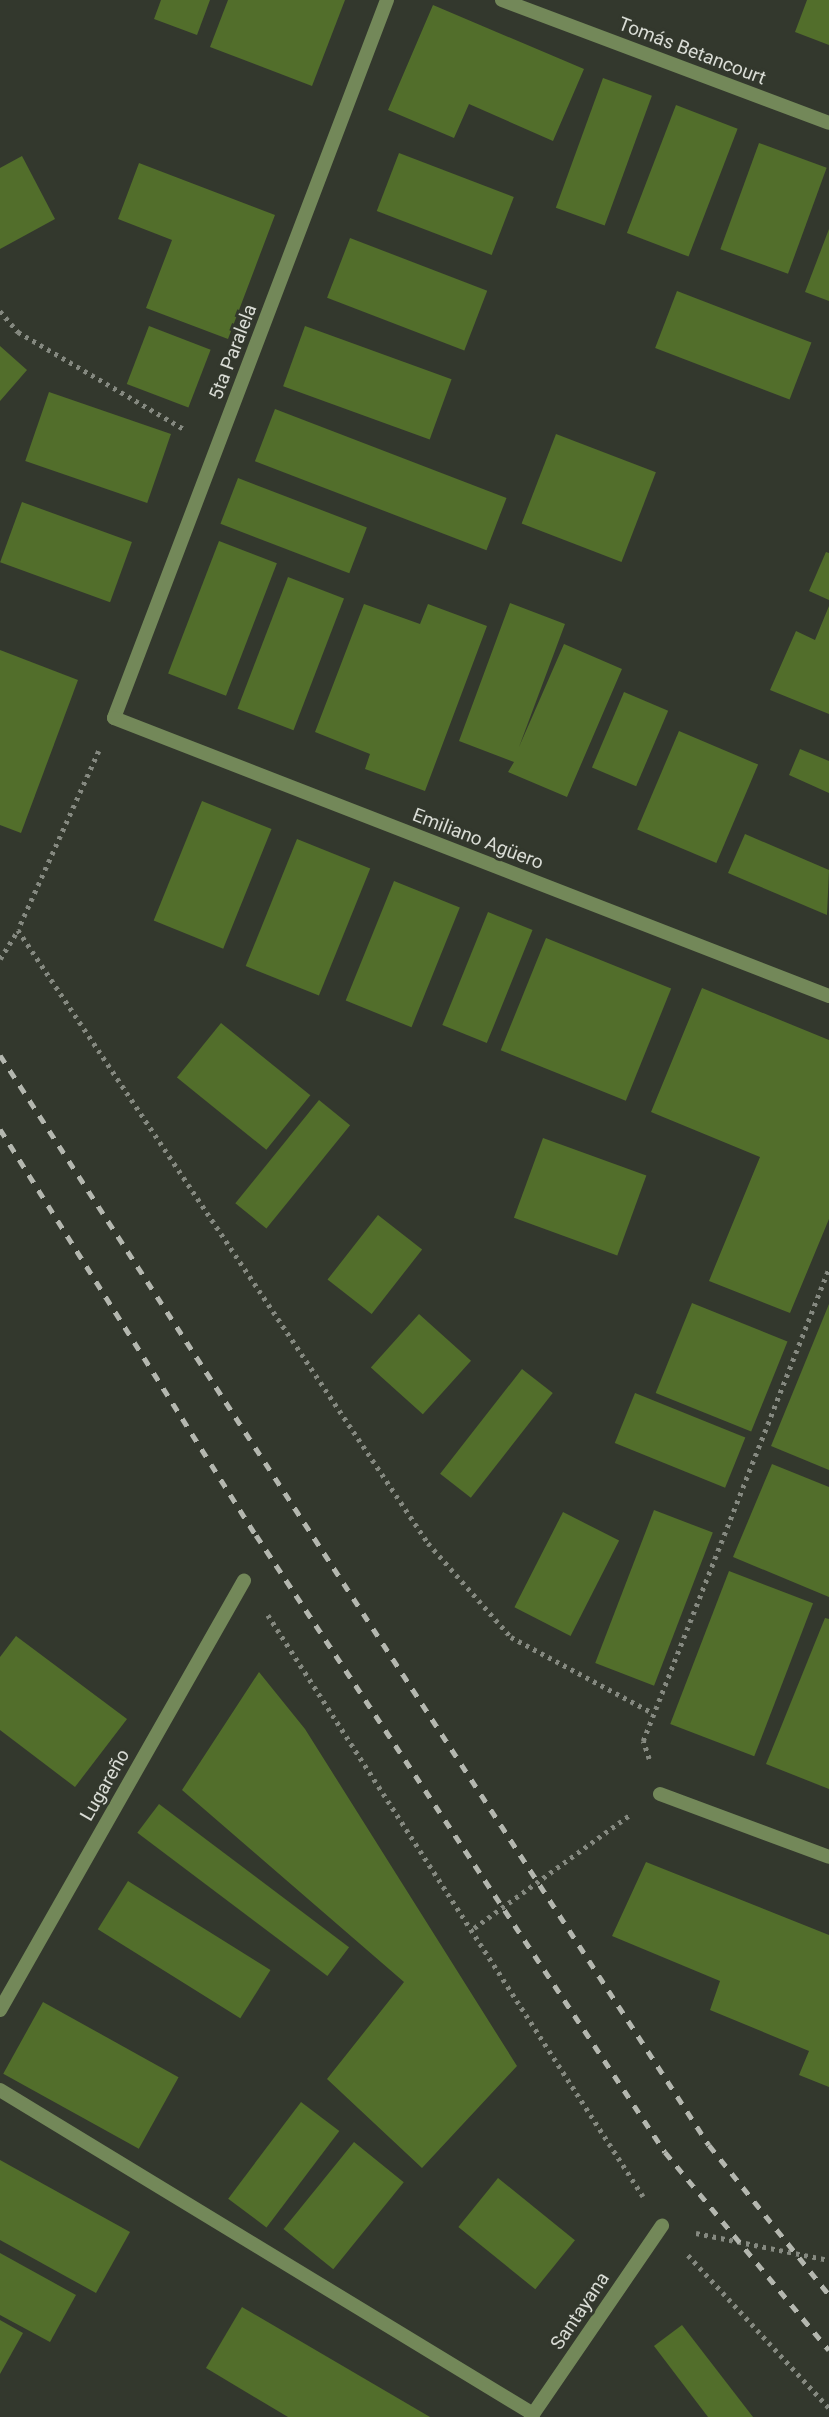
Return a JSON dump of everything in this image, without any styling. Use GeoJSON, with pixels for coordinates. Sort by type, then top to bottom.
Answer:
{"type":"FeatureCollection","features":[{"type":"Feature","properties":{"kind":"street","name":"5ta Paralela"},"geometry":{"type":"LineString","coordinates":[[114,718],[387,0]]}},
{"type":"Feature","properties":{"kind":"street","name":"Tomás Betancourt"},"geometry":{"type":"LineString","coordinates":[[502,0],[829,123]]}},
{"type":"Feature","properties":{"kind":"street","name":"Emiliano Agüero"},"geometry":{"type":"LineString","coordinates":[[114,718],[829,996]]}},
{"type":"Feature","properties":{"kind":"street","name":"Lugareño"},"geometry":{"type":"LineString","coordinates":[[0,2010],[244,1580]]}},
{"type":"Feature","properties":{"kind":"street"},"geometry":{"type":"LineString","coordinates":[[660,1794],[829,1857]]}},
{"type":"Feature","properties":{"kind":"street"},"geometry":{"type":"LineString","coordinates":[[0,2090],[532,2415]]}},
{"type":"Feature","properties":{"kind":"street","name":"Santayana"},"geometry":{"type":"LineString","coordinates":[[532,2415],[662,2226]]}},
{"type":"Feature","properties":{"kind":"path"},"geometry":{"type":"LineString","coordinates":[[0,311],[18,332],[217,449]]}},
{"type":"Feature","properties":{"kind":"path"},"geometry":{"type":"LineString","coordinates":[[0,959],[18,930],[114,718]]}},
{"type":"Feature","properties":{"kind":"path"},"geometry":{"type":"LineString","coordinates":[[18,930],[428,1543],[511,1637],[653,1713]]}},
{"type":"Feature","properties":{"kind":"path"},"geometry":{"type":"LineString","coordinates":[[474,1928],[660,1794],[643,1741],[829,1268]]}},
{"type":"Feature","properties":{"kind":"path"},"geometry":{"type":"LineString","coordinates":[[244,1580],[474,1928],[662,2226],[829,2409]]}},
{"type":"Feature","properties":{"kind":"path"},"geometry":{"type":"LineString","coordinates":[[662,2226],[829,2260]]}},
{"type":"Feature","properties":{"kind":"building"},"geometry":{"type":"Polygon","coordinates":[[[161,0],[210,0],[197,35],[154,19],[161,0]]]}},
{"type":"Feature","properties":{"kind":"building"},"geometry":{"type":"Polygon","coordinates":[[[228,0],[345,0],[312,86],[210,47],[228,0]]]}},
{"type":"Feature","properties":{"kind":"building"},"geometry":{"type":"Polygon","coordinates":[[[807,0],[829,0],[829,45],[795,32],[807,0]]]}},
{"type":"Feature","properties":{"kind":"building"},"geometry":{"type":"Polygon","coordinates":[[[433,5],[584,69],[553,141],[469,104],[454,138],[388,110],[433,5]]]}},
{"type":"Feature","properties":{"kind":"building"},"geometry":{"type":"Polygon","coordinates":[[[603,78],[652,96],[605,225],[556,208],[603,78]]]}},
{"type":"Feature","properties":{"kind":"building"},"geometry":{"type":"Polygon","coordinates":[[[676,105],[738,129],[689,257],[627,233],[676,105]]]}},
{"type":"Feature","properties":{"kind":"building"},"geometry":{"type":"Polygon","coordinates":[[[759,143],[827,168],[788,274],[720,249],[759,143]]]}},
{"type":"Feature","properties":{"kind":"building"},"geometry":{"type":"Polygon","coordinates":[[[399,153],[514,197],[492,255],[377,211],[399,153]]]}},
{"type":"Feature","properties":{"kind":"building"},"geometry":{"type":"Polygon","coordinates":[[[22,156],[55,219],[0,249],[0,168],[22,156]]]}},
{"type":"Feature","properties":{"kind":"building"},"geometry":{"type":"Polygon","coordinates":[[[139,163],[275,215],[228,339],[146,308],[172,240],[118,219],[139,163]]]}},
{"type":"Feature","properties":{"kind":"building"},"geometry":{"type":"Polygon","coordinates":[[[829,229],[829,301],[805,292],[829,229]]]}},
{"type":"Feature","properties":{"kind":"building"},"geometry":{"type":"Polygon","coordinates":[[[350,238],[487,291],[464,350],[327,298],[350,238]]]}},
{"type":"Feature","properties":{"kind":"building"},"geometry":{"type":"Polygon","coordinates":[[[677,291],[811,343],[790,400],[655,348],[677,291]]]}},
{"type":"Feature","properties":{"kind":"building"},"geometry":{"type":"Polygon","coordinates":[[[149,326],[211,350],[188,408],[127,384],[149,326]]]}},
{"type":"Feature","properties":{"kind":"building"},"geometry":{"type":"Polygon","coordinates":[[[305,326],[452,379],[430,439],[283,386],[305,326]]]}},
{"type":"Feature","properties":{"kind":"building"},"geometry":{"type":"Polygon","coordinates":[[[0,346],[27,370],[0,401],[0,346]]]}},
{"type":"Feature","properties":{"kind":"building"},"geometry":{"type":"Polygon","coordinates":[[[49,392],[171,434],[147,503],[25,461],[49,392]]]}},
{"type":"Feature","properties":{"kind":"building"},"geometry":{"type":"Polygon","coordinates":[[[275,409],[507,498],[486,550],[255,461],[275,409]]]}},
{"type":"Feature","properties":{"kind":"building"},"geometry":{"type":"Polygon","coordinates":[[[556,434],[656,472],[621,562],[522,524],[556,434]]]}},
{"type":"Feature","properties":{"kind":"building"},"geometry":{"type":"Polygon","coordinates":[[[238,478],[367,527],[349,573],[220,524],[238,478]]]}},
{"type":"Feature","properties":{"kind":"building"},"geometry":{"type":"Polygon","coordinates":[[[22,502],[132,542],[110,602],[0,562],[22,502]]]}},
{"type":"Feature","properties":{"kind":"building"},"geometry":{"type":"Polygon","coordinates":[[[219,541],[277,563],[226,696],[168,674],[219,541]]]}},
{"type":"Feature","properties":{"kind":"building"},"geometry":{"type":"Polygon","coordinates":[[[826,552],[829,553],[829,600],[809,591],[826,552]]]}},
{"type":"Feature","properties":{"kind":"building"},"geometry":{"type":"Polygon","coordinates":[[[288,577],[344,599],[293,730],[237,709],[288,577]]]}},
{"type":"Feature","properties":{"kind":"building"},"geometry":{"type":"Polygon","coordinates":[[[510,603],[565,624],[519,747],[564,644],[622,669],[567,797],[508,772],[514,762],[459,741],[510,603]]]}},
{"type":"Feature","properties":{"kind":"building"},"geometry":{"type":"Polygon","coordinates":[[[364,604],[420,624],[428,604],[487,626],[425,791],[365,769],[370,754],[315,732],[364,604]]]}},
{"type":"Feature","properties":{"kind":"building"},"geometry":{"type":"Polygon","coordinates":[[[829,606],[829,714],[770,690],[796,631],[815,640],[829,606]]]}},
{"type":"Feature","properties":{"kind":"building"},"geometry":{"type":"Polygon","coordinates":[[[0,650],[78,680],[21,833],[0,825],[0,650]]]}},
{"type":"Feature","properties":{"kind":"building"},"geometry":{"type":"Polygon","coordinates":[[[624,692],[668,711],[636,786],[592,767],[624,692]]]}},
{"type":"Feature","properties":{"kind":"building"},"geometry":{"type":"Polygon","coordinates":[[[679,731],[758,765],[716,863],[637,829],[679,731]]]}},
{"type":"Feature","properties":{"kind":"building"},"geometry":{"type":"Polygon","coordinates":[[[800,749],[829,761],[829,793],[789,775],[800,749]]]}},
{"type":"Feature","properties":{"kind":"building"},"geometry":{"type":"Polygon","coordinates":[[[202,801],[272,829],[223,949],[154,921],[202,801]]]}},
{"type":"Feature","properties":{"kind":"building"},"geometry":{"type":"Polygon","coordinates":[[[745,834],[829,870],[827,915],[728,873],[745,834]]]}},
{"type":"Feature","properties":{"kind":"building"},"geometry":{"type":"Polygon","coordinates":[[[297,839],[370,869],[319,996],[246,966],[297,839]]]}},
{"type":"Feature","properties":{"kind":"building"},"geometry":{"type":"Polygon","coordinates":[[[394,881],[460,908],[412,1027],[346,1001],[394,881]]]}},
{"type":"Feature","properties":{"kind":"building"},"geometry":{"type":"Polygon","coordinates":[[[488,912],[533,930],[487,1043],[442,1025],[488,912]]]}},
{"type":"Feature","properties":{"kind":"building"},"geometry":{"type":"Polygon","coordinates":[[[546,938],[671,989],[626,1101],[501,1050],[546,938]]]}},
{"type":"Feature","properties":{"kind":"building"},"geometry":{"type":"Polygon","coordinates":[[[702,988],[829,1040],[829,1219],[790,1313],[709,1281],[760,1157],[651,1112],[702,988]]]}},
{"type":"Feature","properties":{"kind":"building"},"geometry":{"type":"Polygon","coordinates":[[[221,1023],[310,1095],[266,1150],[177,1077],[221,1023]]]}},
{"type":"Feature","properties":{"kind":"building"},"geometry":{"type":"Polygon","coordinates":[[[319,1100],[350,1125],[266,1229],[235,1203],[319,1100]]]}},
{"type":"Feature","properties":{"kind":"building"},"geometry":{"type":"Polygon","coordinates":[[[543,1138],[646,1176],[617,1255],[514,1218],[543,1138]]]}},
{"type":"Feature","properties":{"kind":"building"},"geometry":{"type":"Polygon","coordinates":[[[378,1215],[422,1249],[372,1314],[328,1280],[378,1215]]]}},
{"type":"Feature","properties":{"kind":"building"},"geometry":{"type":"Polygon","coordinates":[[[692,1303],[787,1342],[751,1432],[656,1393],[692,1303]]]}},
{"type":"Feature","properties":{"kind":"building"},"geometry":{"type":"Polygon","coordinates":[[[829,1304],[829,1470],[771,1446],[829,1304]]]}},
{"type":"Feature","properties":{"kind":"building"},"geometry":{"type":"Polygon","coordinates":[[[419,1314],[471,1361],[423,1414],[371,1368],[419,1314]]]}},
{"type":"Feature","properties":{"kind":"building"},"geometry":{"type":"Polygon","coordinates":[[[522,1369],[553,1393],[471,1498],[440,1474],[522,1369]]]}},
{"type":"Feature","properties":{"kind":"building"},"geometry":{"type":"Polygon","coordinates":[[[635,1393],[745,1438],[725,1488],[615,1443],[635,1393]]]}},
{"type":"Feature","properties":{"kind":"building"},"geometry":{"type":"Polygon","coordinates":[[[772,1464],[829,1487],[829,1597],[733,1557],[772,1464]]]}},
{"type":"Feature","properties":{"kind":"building"},"geometry":{"type":"Polygon","coordinates":[[[654,1510],[713,1533],[654,1686],[595,1663],[654,1510]]]}},
{"type":"Feature","properties":{"kind":"building"},"geometry":{"type":"Polygon","coordinates":[[[563,1512],[619,1541],[571,1636],[514,1607],[563,1512]]]}},
{"type":"Feature","properties":{"kind":"building"},"geometry":{"type":"Polygon","coordinates":[[[729,1571],[813,1603],[754,1756],[670,1724],[729,1571]]]}},
{"type":"Feature","properties":{"kind":"building"},"geometry":{"type":"Polygon","coordinates":[[[825,1618],[829,1619],[829,1789],[766,1764],[825,1618]]]}},
{"type":"Feature","properties":{"kind":"building"},"geometry":{"type":"Polygon","coordinates":[[[16,1636],[127,1719],[75,1787],[0,1730],[0,1657],[16,1636]]]}},
{"type":"Feature","properties":{"kind":"building"},"geometry":{"type":"Polygon","coordinates":[[[259,1672],[305,1729],[517,2066],[422,2168],[327,2079],[404,1982],[182,1790],[259,1672]]]}},
{"type":"Feature","properties":{"kind":"building"},"geometry":{"type":"Polygon","coordinates":[[[159,1804],[349,1947],[327,1976],[137,1833],[159,1804]]]}},
{"type":"Feature","properties":{"kind":"building"},"geometry":{"type":"Polygon","coordinates":[[[646,1862],[829,1935],[829,2087],[799,2075],[809,2051],[710,2010],[720,1981],[612,1936],[646,1862]]]}},
{"type":"Feature","properties":{"kind":"building"},"geometry":{"type":"Polygon","coordinates":[[[128,1881],[270,1970],[240,2018],[98,1929],[128,1881]]]}},
{"type":"Feature","properties":{"kind":"building"},"geometry":{"type":"Polygon","coordinates":[[[43,2002],[179,2077],[139,2149],[3,2074],[43,2002]]]}},
{"type":"Feature","properties":{"kind":"building"},"geometry":{"type":"Polygon","coordinates":[[[301,2102],[339,2131],[267,2228],[228,2199],[301,2102]]]}},
{"type":"Feature","properties":{"kind":"building"},"geometry":{"type":"Polygon","coordinates":[[[354,2142],[404,2182],[333,2269],[284,2229],[354,2142]]]}},
{"type":"Feature","properties":{"kind":"building"},"geometry":{"type":"Polygon","coordinates":[[[0,2160],[130,2232],[96,2293],[0,2240],[0,2160]]]}},
{"type":"Feature","properties":{"kind":"building"},"geometry":{"type":"Polygon","coordinates":[[[498,2178],[575,2240],[535,2289],[458,2227],[498,2178]]]}},
{"type":"Feature","properties":{"kind":"building"},"geometry":{"type":"Polygon","coordinates":[[[0,2253],[76,2295],[50,2342],[0,2315],[0,2253]]]}},
{"type":"Feature","properties":{"kind":"building"},"geometry":{"type":"Polygon","coordinates":[[[242,2307],[430,2417],[288,2417],[206,2368],[242,2307]]]}},
{"type":"Feature","properties":{"kind":"building"},"geometry":{"type":"Polygon","coordinates":[[[0,2320],[23,2333],[0,2374],[0,2320]]]}},
{"type":"Feature","properties":{"kind":"building"},"geometry":{"type":"Polygon","coordinates":[[[682,2325],[753,2417],[708,2417],[654,2346],[682,2325]]]}},
{"type":"Feature","properties":{"kind":"railway"},"geometry":{"type":"LineString","coordinates":[[0,1055],[709,2145],[829,2295]]}},
{"type":"Feature","properties":{"kind":"railway"},"geometry":{"type":"LineString","coordinates":[[0,1129],[256,1535],[665,2152],[829,2350]]}}]}
